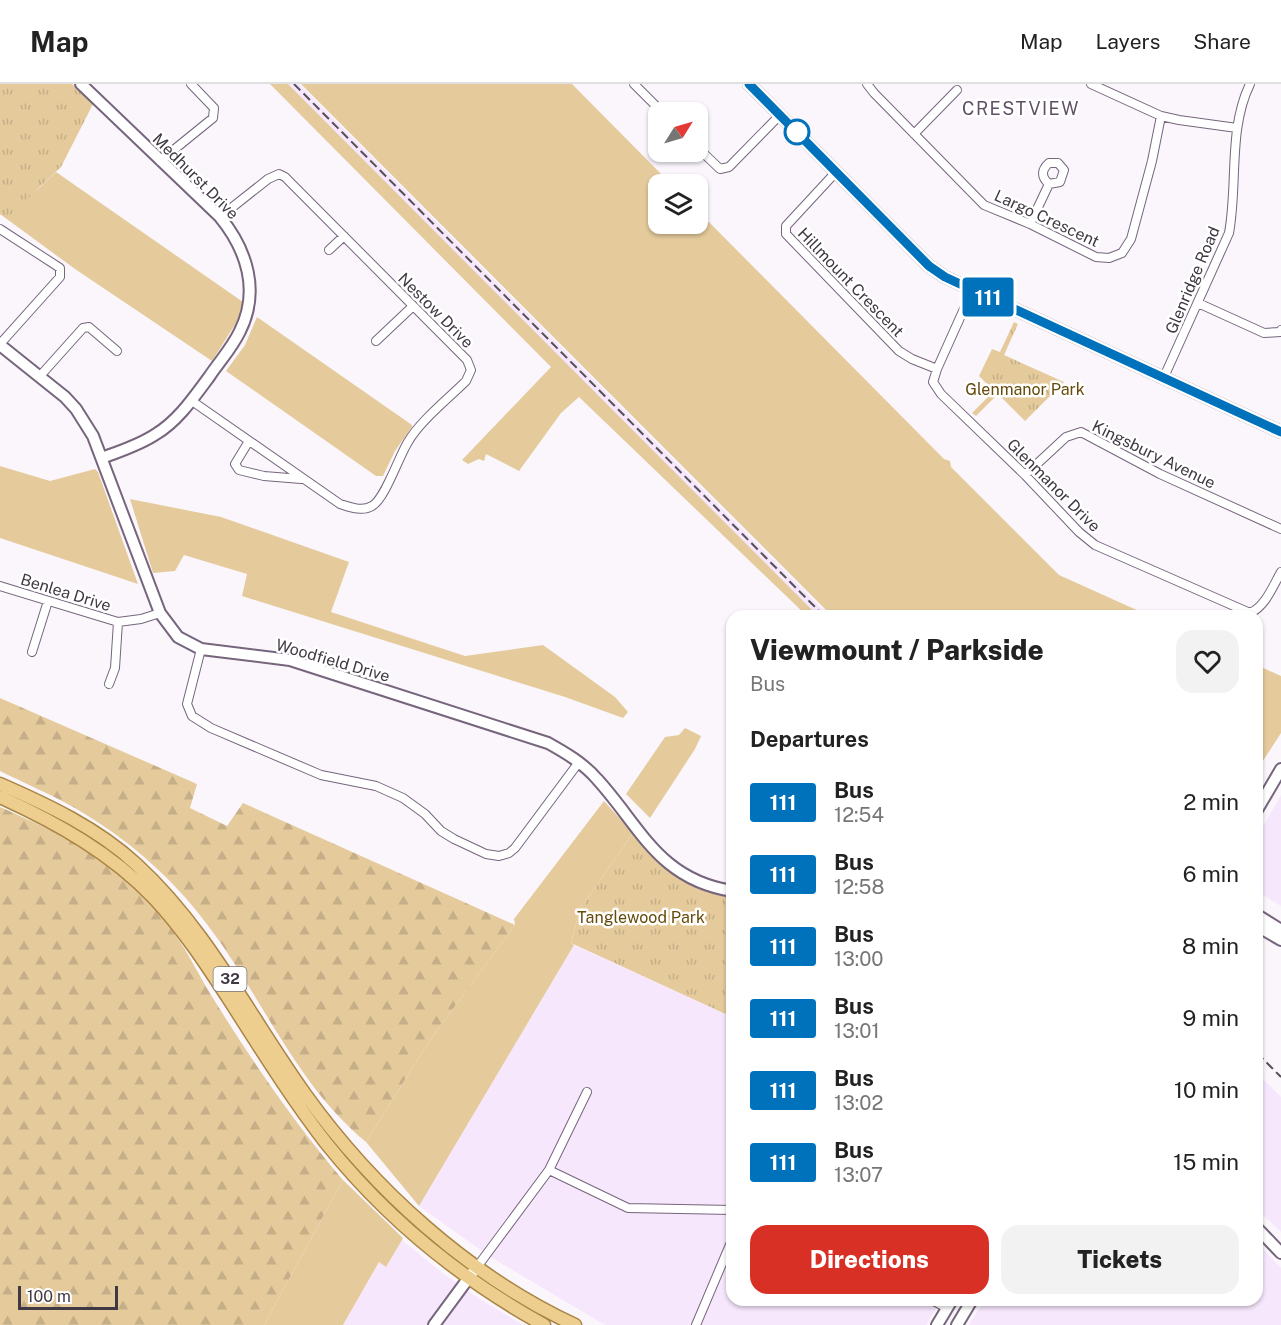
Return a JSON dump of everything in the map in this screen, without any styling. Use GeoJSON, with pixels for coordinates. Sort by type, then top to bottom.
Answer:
{"type":"FeatureCollection","features":[{"type":"Feature","properties":{"kind":"main road","name":"32"},"geometry":{"type":"LineString","coordinates":[[0,784],[49,806],[92,831],[135,863],[163,890],[210,948],[304,1093],[329,1126],[387,1191],[477,1267],[546,1310],[575,1325]]}},
{"type":"Feature","properties":{"kind":"main road","name":"32"},"geometry":{"type":"LineString","coordinates":[[0,797],[63,828],[95,848],[123,869],[154,898],[188,938],[291,1096],[327,1144],[397,1219],[469,1278],[544,1325]]}},
{"type":"Feature","properties":{"kind":"street","name":"Medhurst Drive"},"geometry":{"type":"LineString","coordinates":[[81,84],[220,217],[231,230],[245,258],[249,280],[246,318],[239,333],[192,400],[158,434],[102,458]]}},
{"type":"Feature","properties":{"kind":"street"},"geometry":{"type":"LineString","coordinates":[[160,161],[213,118],[214,108],[191,84]]}},
{"type":"Feature","properties":{"kind":"street"},"geometry":{"type":"LineString","coordinates":[[634,84],[652,102]]}},
{"type":"Feature","properties":{"kind":"street"},"geometry":{"type":"LineString","coordinates":[[749,84],[929,266],[945,277],[1281,432]]}},
{"type":"Feature","properties":{"kind":"street","name":"Largo Crescent"},"geometry":{"type":"LineString","coordinates":[[867,84],[984,205],[1096,256],[1109,258],[1122,252],[1131,240],[1152,161],[1161,116]]}},
{"type":"Feature","properties":{"kind":"street"},"geometry":{"type":"LineString","coordinates":[[1091,84],[1161,116],[1238,128]]}},
{"type":"Feature","properties":{"kind":"street","name":"Glenridge Road"},"geometry":{"type":"LineString","coordinates":[[1164,377],[1229,232],[1233,209],[1238,128],[1242,100],[1250,84]]}},
{"type":"Feature","properties":{"kind":"street"},"geometry":{"type":"LineString","coordinates":[[914,134],[957,90]]}},
{"type":"Feature","properties":{"kind":"street"},"geometry":{"type":"LineString","coordinates":[[708,158],[720,169],[729,167],[780,115]]}},
{"type":"Feature","properties":{"kind":"street","name":"Hillmount Crescent"},"geometry":{"type":"LineString","coordinates":[[836,172],[786,226],[786,234],[899,351],[937,369]]}},
{"type":"Feature","properties":{"kind":"street","name":"Nestow Drive"},"geometry":{"type":"LineString","coordinates":[[192,400],[340,504],[352,508],[371,507],[381,497],[408,440],[466,381],[471,370],[470,364],[285,177],[279,174],[268,179],[220,217]]}},
{"type":"Feature","properties":{"kind":"street"},"geometry":{"type":"LineString","coordinates":[[1030,224],[1049,184]]}},
{"type":"Feature","properties":{"kind":"street"},"geometry":{"type":"LineString","coordinates":[[0,229],[60,268],[61,273],[60,278],[0,345]]}},
{"type":"Feature","properties":{"kind":"street"},"geometry":{"type":"LineString","coordinates":[[329,250],[344,236]]}},
{"type":"Feature","properties":{"kind":"street"},"geometry":{"type":"LineString","coordinates":[[937,369],[972,291]]}},
{"type":"Feature","properties":{"kind":"street"},"geometry":{"type":"LineString","coordinates":[[1198,303],[1264,333],[1281,330]]}},
{"type":"Feature","properties":{"kind":"street"},"geometry":{"type":"LineString","coordinates":[[376,341],[412,307]]}},
{"type":"Feature","properties":{"kind":"street"},"geometry":{"type":"LineString","coordinates":[[40,376],[83,328],[93,329],[117,351]]}},
{"type":"Feature","properties":{"kind":"street","name":"Woodfield Drive"},"geometry":{"type":"LineString","coordinates":[[0,345],[65,397],[93,436],[160,613],[178,637],[201,649],[290,660],[548,743],[579,762],[597,778],[652,848],[670,865],[697,882],[726,890]]}},
{"type":"Feature","properties":{"kind":"street","name":"Glenmanor Drive"},"geometry":{"type":"LineString","coordinates":[[937,369],[933,382],[941,394],[1079,532],[1095,545],[1238,610]]}},
{"type":"Feature","properties":{"kind":"street","name":"Kingsbury Avenue"},"geometry":{"type":"LineString","coordinates":[[1024,475],[1066,437],[1081,432],[1160,474],[1281,529]]}},
{"type":"Feature","properties":{"kind":"street","name":"Nestow Drive"},"geometry":{"type":"LineString","coordinates":[[249,441],[235,464],[239,470],[264,476],[303,479]]}},
{"type":"Feature","properties":{"kind":"street","name":"Glenmanor Drive"},"geometry":{"type":"LineString","coordinates":[[1258,610],[1281,572]]}},
{"type":"Feature","properties":{"kind":"street","name":"Benlea Drive"},"geometry":{"type":"LineString","coordinates":[[0,586],[118,622],[141,619],[160,613]]}},
{"type":"Feature","properties":{"kind":"street"},"geometry":{"type":"LineString","coordinates":[[32,652],[48,601]]}},
{"type":"Feature","properties":{"kind":"street"},"geometry":{"type":"LineString","coordinates":[[109,684],[115,668],[118,622]]}},
{"type":"Feature","properties":{"kind":"street"},"geometry":{"type":"LineString","coordinates":[[201,649],[187,704],[192,716],[211,728],[321,775],[376,786],[403,798],[425,814],[441,831],[486,854],[499,856],[509,853],[579,762]]}},
{"type":"Feature","properties":{"kind":"street"},"geometry":{"type":"LineString","coordinates":[[1263,800],[1281,769]]}},
{"type":"Feature","properties":{"kind":"street"},"geometry":{"type":"LineString","coordinates":[[1263,919],[1281,930]]}},
{"type":"Feature","properties":{"kind":"street"},"geometry":{"type":"LineString","coordinates":[[1263,930],[1281,940]]}},
{"type":"Feature","properties":{"kind":"street"},"geometry":{"type":"LineString","coordinates":[[434,1325],[549,1170],[587,1092]]}},
{"type":"Feature","properties":{"kind":"street"},"geometry":{"type":"LineString","coordinates":[[549,1170],[628,1208],[726,1210]]}},
{"type":"Feature","properties":{"kind":"street"},"geometry":{"type":"LineString","coordinates":[[1263,1234],[1281,1253]]}},
{"type":"Feature","properties":{"kind":"street"},"geometry":{"type":"LineString","coordinates":[[696,1325],[726,1254]]}},
{"type":"Feature","properties":{"kind":"street"},"geometry":{"type":"LineString","coordinates":[[937,1325],[949,1306]]}},
{"type":"Feature","properties":{"kind":"street"},"geometry":{"type":"LineString","coordinates":[[957,1325],[968,1306]]}},
{"type":"Feature","properties":{"kind":"shaded area"},"geometry":{"type":"Polygon","coordinates":[[[288,84],[299,84],[823,610],[811,610],[288,84]]]}},
{"type":"Feature","properties":{"kind":"shaded area"},"geometry":{"type":"Polygon","coordinates":[[[1281,795],[1281,906],[1263,895],[1263,826],[1281,795]]]}},
{"type":"Feature","properties":{"kind":"shaded area"},"geometry":{"type":"Polygon","coordinates":[[[574,945],[726,1014],[726,1306],[938,1306],[926,1325],[605,1325],[489,1256],[419,1206],[574,945]]]}},
{"type":"Feature","properties":{"kind":"shaded area"},"geometry":{"type":"Polygon","coordinates":[[[1263,1079],[1281,1097],[1281,1232],[1263,1215],[1263,1079]]]}},
{"type":"Feature","properties":{"kind":"shaded area"},"geometry":{"type":"Polygon","coordinates":[[[402,1240],[441,1272],[481,1300],[523,1325],[343,1325],[379,1262],[386,1266],[402,1240]]]}},
{"type":"Feature","properties":{"kind":"shaded area"},"geometry":{"type":"Polygon","coordinates":[[[1263,1248],[1281,1268],[1281,1325],[969,1325],[981,1306],[1263,1306],[1263,1248]]]}},
{"type":"Feature","properties":{"kind":"green space"},"geometry":{"type":"Polygon","coordinates":[[[0,84],[72,84],[93,104],[61,167],[7,218],[0,214],[0,84]]]}},
{"type":"Feature","properties":{"kind":"green space"},"geometry":{"type":"Polygon","coordinates":[[[270,84],[288,84],[812,610],[801,610],[579,397],[561,413],[519,471],[486,454],[484,461],[479,459],[468,464],[462,460],[551,367],[270,84]]]}},
{"type":"Feature","properties":{"kind":"green space"},"geometry":{"type":"Polygon","coordinates":[[[301,84],[572,84],[661,174],[648,174],[648,234],[708,234],[708,221],[944,459],[950,461],[951,467],[1059,575],[1137,610],[826,610],[301,84]]]}},
{"type":"Feature","properties":{"kind":"green space"},"geometry":{"type":"Polygon","coordinates":[[[56,172],[243,302],[238,320],[212,361],[75,269],[0,214],[0,209],[37,190],[56,172]]]}},
{"type":"Feature","properties":{"kind":"green space"},"geometry":{"type":"Polygon","coordinates":[[[257,317],[412,425],[395,451],[383,476],[376,476],[226,371],[245,345],[257,317]]]}},
{"type":"Feature","properties":{"kind":"green space","name":"Glenmanor Park"},"geometry":{"type":"Polygon","coordinates":[[[1014,322],[1018,324],[1004,355],[1064,382],[1025,421],[998,394],[976,416],[972,413],[994,391],[979,376],[992,349],[1000,352],[1014,322]]]}},
{"type":"Feature","properties":{"kind":"green space"},"geometry":{"type":"Polygon","coordinates":[[[0,466],[50,481],[95,469],[138,584],[0,538],[0,466]]]}},
{"type":"Feature","properties":{"kind":"green space"},"geometry":{"type":"Polygon","coordinates":[[[130,499],[221,517],[349,562],[331,612],[465,656],[543,645],[615,697],[628,712],[623,718],[565,697],[242,596],[247,574],[184,555],[175,571],[153,573],[130,499]]]}},
{"type":"Feature","properties":{"kind":"green space"},"geometry":{"type":"Polygon","coordinates":[[[1263,668],[1281,676],[1281,733],[1263,761],[1263,668]]]}},
{"type":"Feature","properties":{"kind":"green space"},"geometry":{"type":"Polygon","coordinates":[[[0,698],[197,784],[190,808],[227,826],[243,803],[515,925],[430,1040],[366,1142],[341,1119],[319,1093],[280,1037],[226,950],[178,889],[146,858],[92,818],[0,771],[0,698]]]}},
{"type":"Feature","properties":{"kind":"green space"},"geometry":{"type":"Polygon","coordinates":[[[685,728],[701,736],[650,818],[626,794],[665,737],[679,735],[685,728]]]}},
{"type":"Feature","properties":{"kind":"green space"},"geometry":{"type":"Polygon","coordinates":[[[604,801],[633,833],[580,909],[571,943],[574,945],[419,1206],[366,1142],[430,1040],[515,925],[514,919],[604,801]]]}},
{"type":"Feature","properties":{"kind":"green space"},"geometry":{"type":"Polygon","coordinates":[[[0,807],[54,832],[88,852],[120,875],[156,909],[180,941],[230,1026],[260,1071],[292,1116],[343,1180],[264,1325],[0,1325],[0,807]]]}},
{"type":"Feature","properties":{"kind":"green space","name":"Tanglewood Park"},"geometry":{"type":"Polygon","coordinates":[[[633,833],[664,866],[676,875],[701,889],[726,896],[726,1014],[571,943],[580,909],[633,833]]]}},
{"type":"Feature","properties":{"kind":"green space"},"geometry":{"type":"Polygon","coordinates":[[[343,1180],[403,1238],[402,1240],[386,1267],[379,1262],[343,1325],[264,1325],[343,1180]]]}},
{"type":"Feature","properties":{"kind":"railway"},"geometry":{"type":"LineString","coordinates":[[294,84],[818,610]]}},
{"type":"Feature","properties":{"kind":"railway"},"geometry":{"type":"LineString","coordinates":[[1263,1059],[1281,1077]]}},
{"type":"Feature","properties":{"kind":"bus line","name":"111"},"geometry":{"type":"LineString","coordinates":[[749,84],[929,266],[945,277],[1281,432]]}},
{"type":"Feature","properties":{"kind":"district","name":"CRESTVIEW"},"geometry":{"type":"Point","coordinates":[1021,109]}}]}
